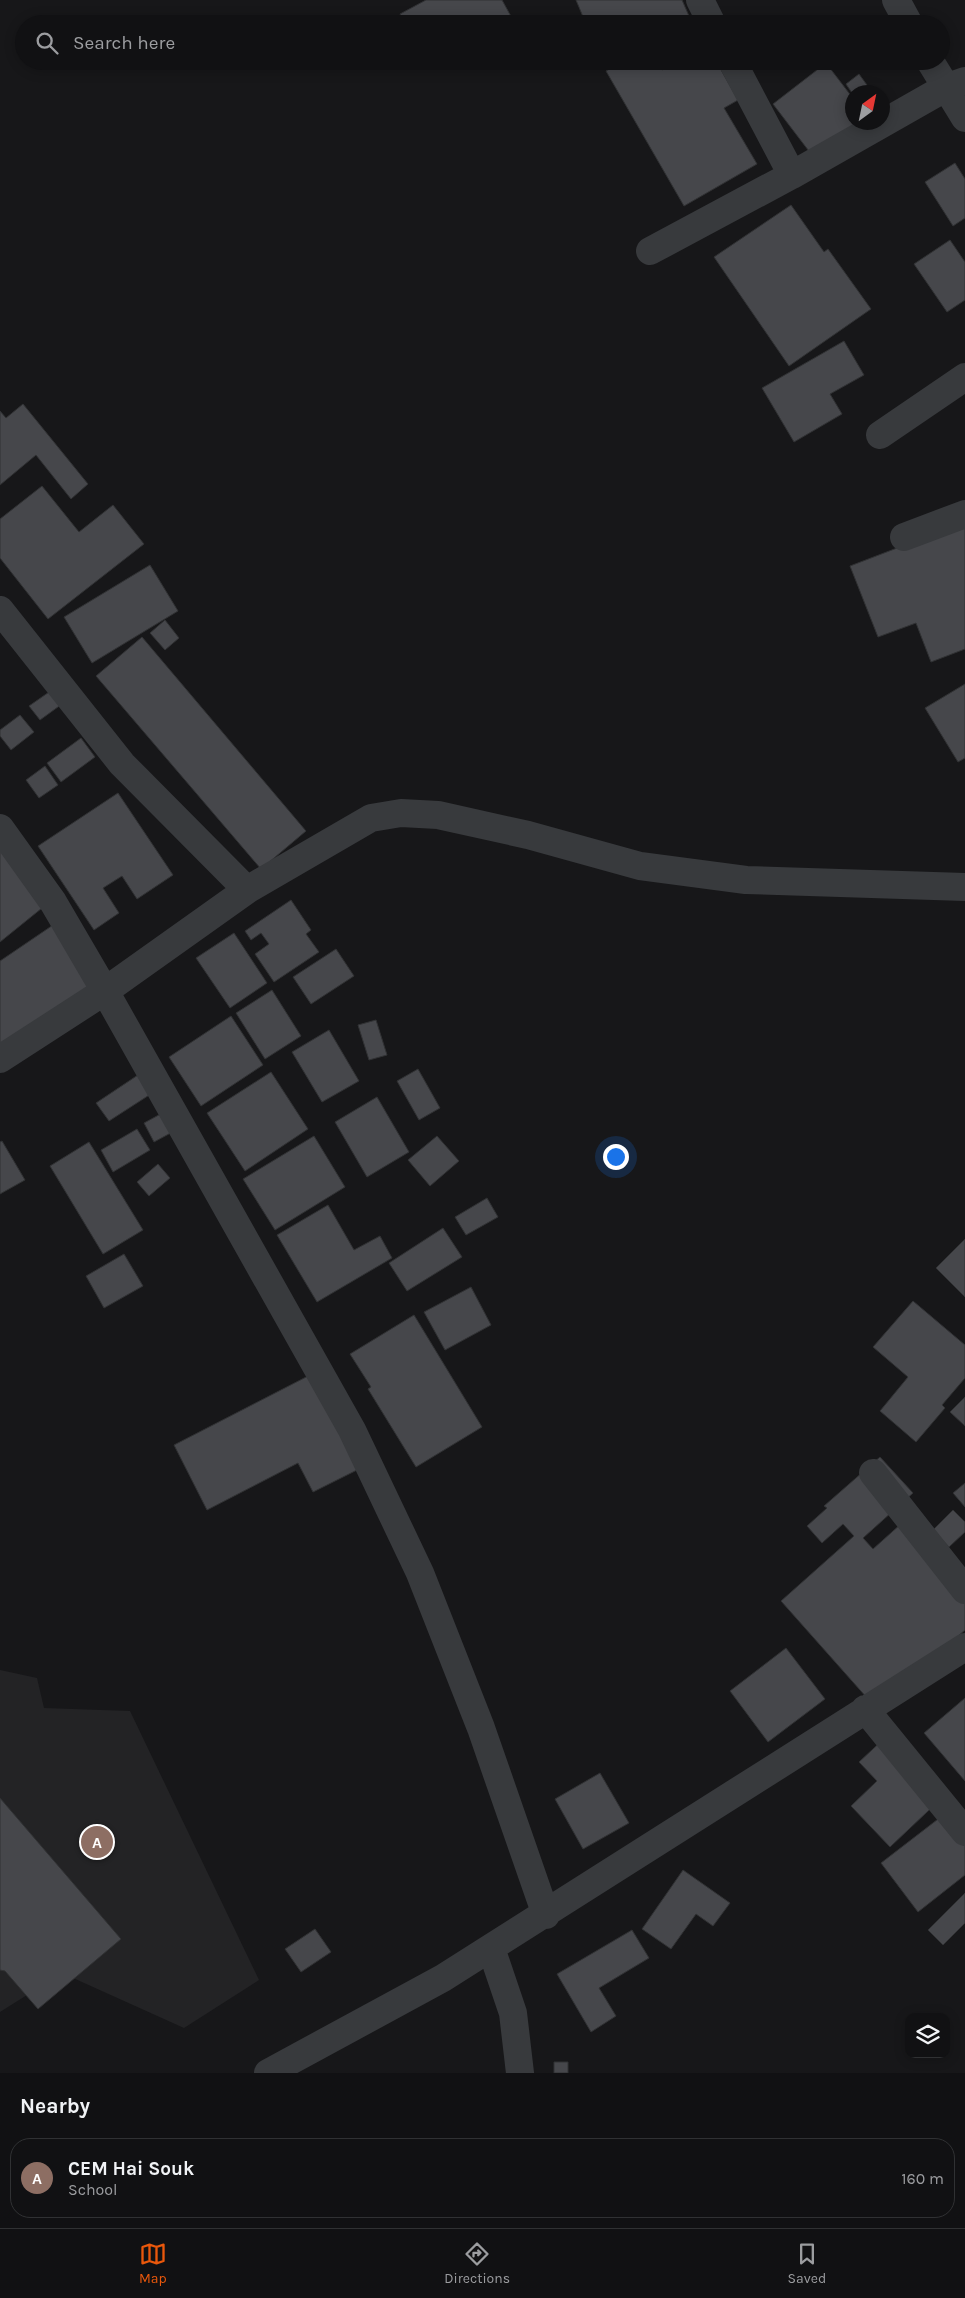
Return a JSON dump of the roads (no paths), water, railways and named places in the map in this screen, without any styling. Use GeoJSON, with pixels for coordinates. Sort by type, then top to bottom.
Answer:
{"type":"FeatureCollection","features":[{"type":"Feature","properties":{"kind":"street"},"geometry":{"type":"LineString","coordinates":[[700,0],[708,15]]}},
{"type":"Feature","properties":{"kind":"street"},"geometry":{"type":"LineString","coordinates":[[896,0],[904,15]]}},
{"type":"Feature","properties":{"kind":"street"},"geometry":{"type":"LineString","coordinates":[[737,70],[792,175]]}},
{"type":"Feature","properties":{"kind":"street"},"geometry":{"type":"LineString","coordinates":[[940,70],[955,84],[965,118]]}},
{"type":"Feature","properties":{"kind":"street"},"geometry":{"type":"LineString","coordinates":[[650,251],[792,175],[955,84]]}},
{"type":"Feature","properties":{"kind":"street"},"geometry":{"type":"LineString","coordinates":[[880,435],[965,377]]}},
{"type":"Feature","properties":{"kind":"street"},"geometry":{"type":"LineString","coordinates":[[904,537],[965,514]]}},
{"type":"Feature","properties":{"kind":"street"},"geometry":{"type":"LineString","coordinates":[[0,610],[122,764],[247,890]]}},
{"type":"Feature","properties":{"kind":"street"},"geometry":{"type":"LineString","coordinates":[[0,1059],[105,991],[247,890],[371,818],[401,813],[438,815],[519,833],[640,866],[727,878],[965,887]]}},
{"type":"Feature","properties":{"kind":"street"},"geometry":{"type":"LineString","coordinates":[[0,828],[53,902],[352,1430],[420,1573],[481,1728],[546,1915]]}},
{"type":"Feature","properties":{"kind":"street"},"geometry":{"type":"LineString","coordinates":[[873,1473],[965,1590]]}},
{"type":"Feature","properties":{"kind":"street"},"geometry":{"type":"LineString","coordinates":[[268,2073],[443,1978],[546,1915],[865,1709],[965,1647]]}},
{"type":"Feature","properties":{"kind":"street"},"geometry":{"type":"LineString","coordinates":[[865,1709],[965,1832]]}},
{"type":"Feature","properties":{"kind":"street"},"geometry":{"type":"LineString","coordinates":[[491,1948],[513,2013],[520,2073]]}},
{"type":"Feature","properties":{"kind":"place","name":"CEM Hai Souk"},"geometry":{"type":"Point","coordinates":[97,1842]}}]}
